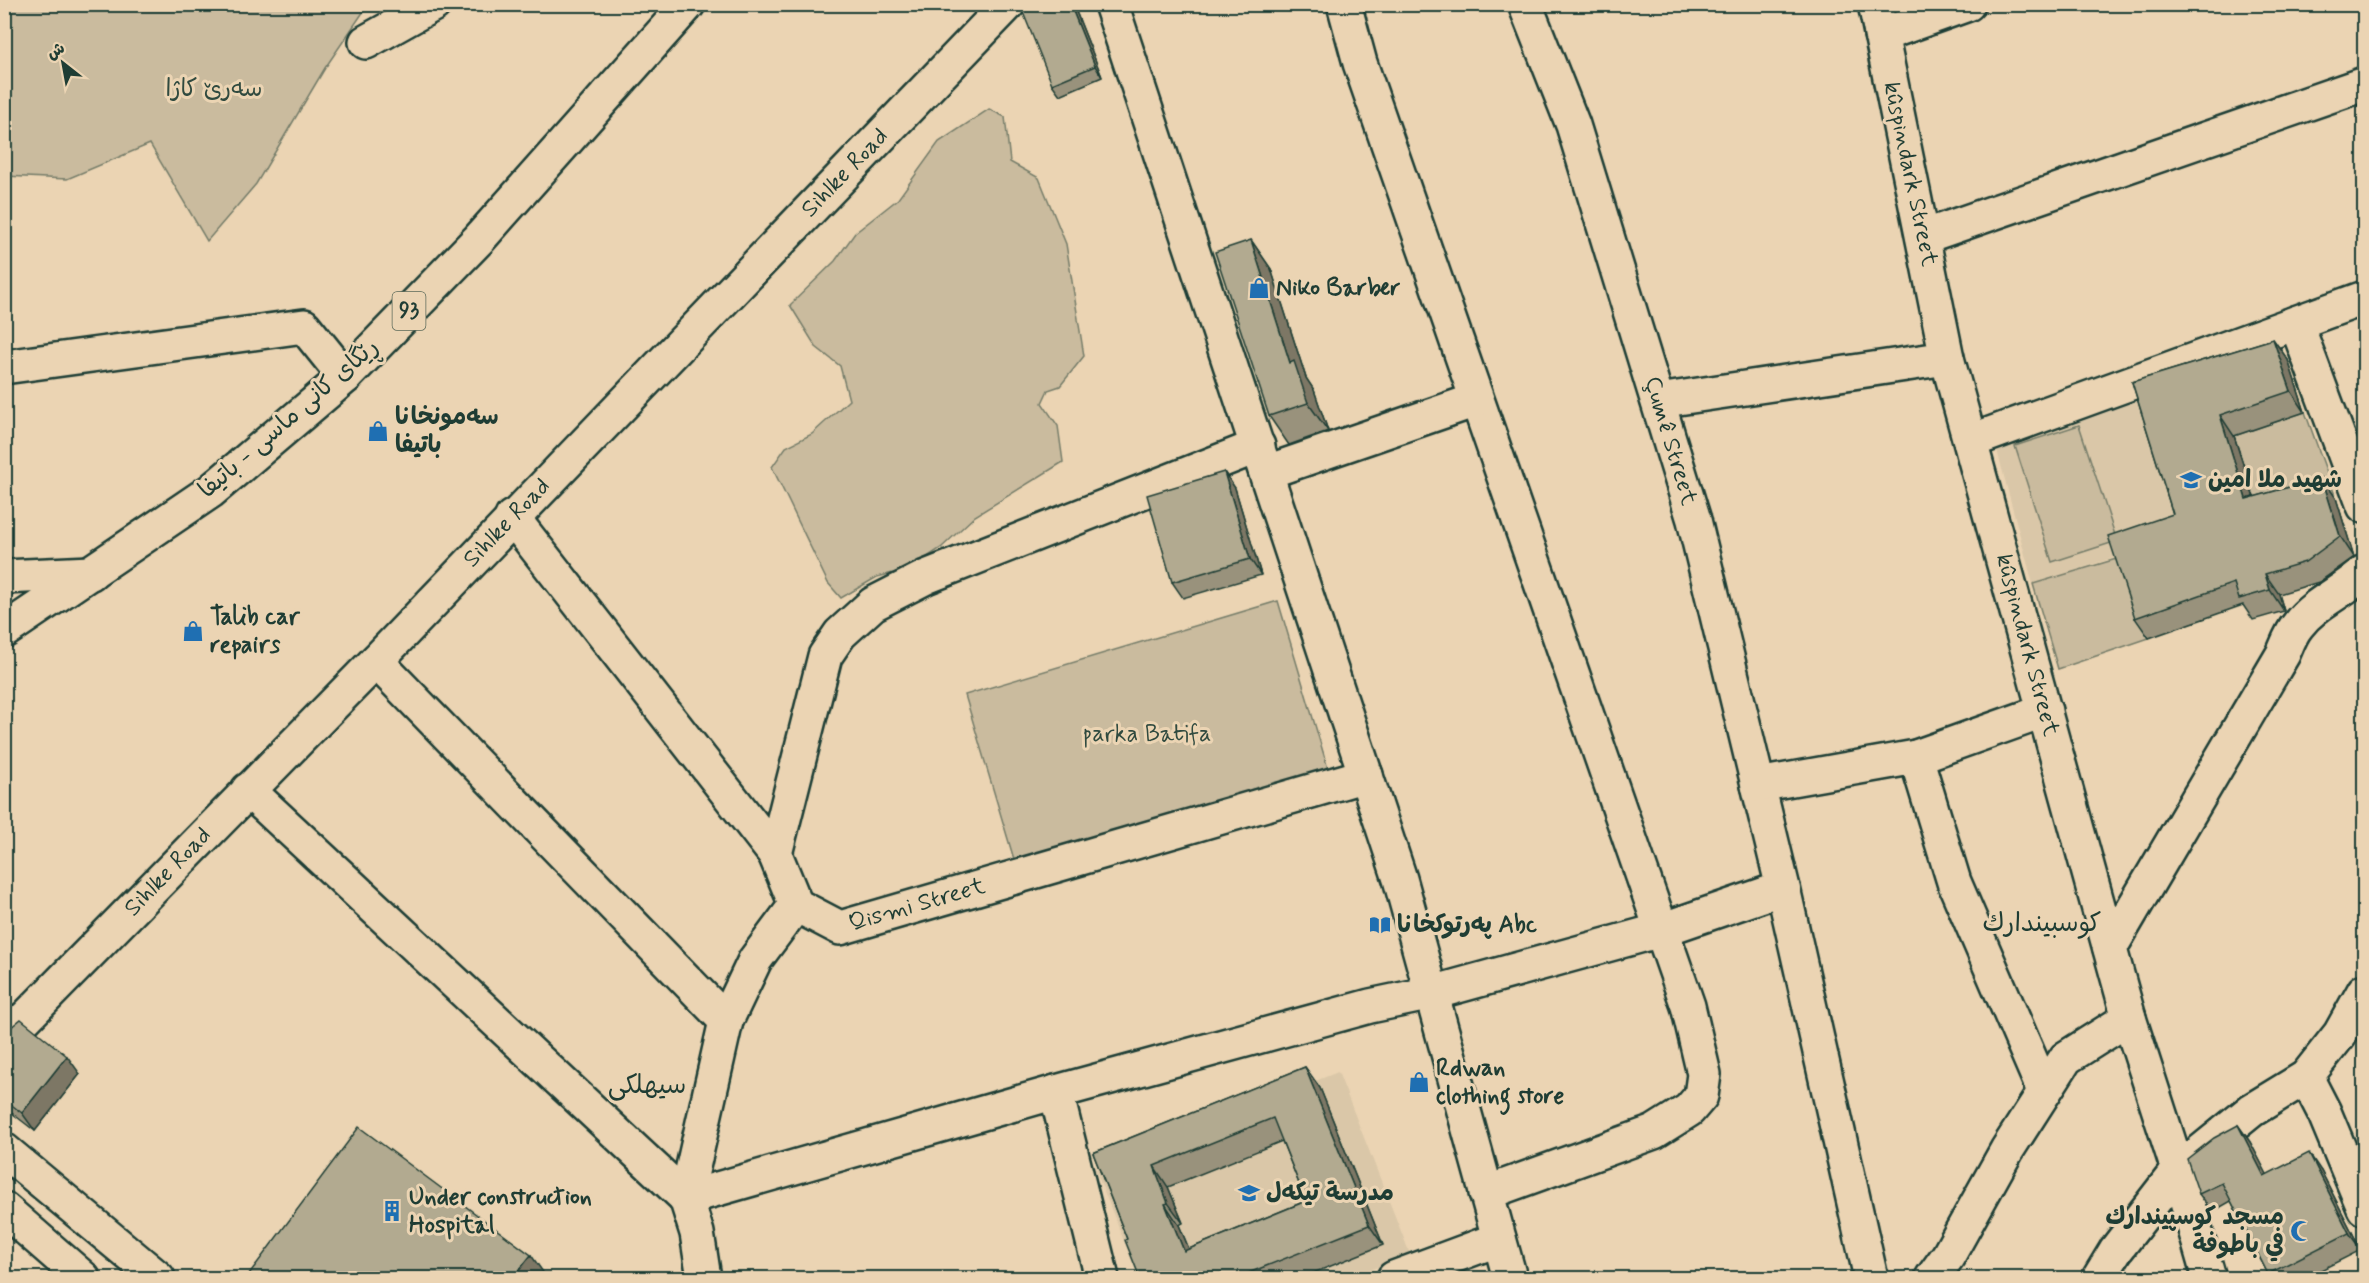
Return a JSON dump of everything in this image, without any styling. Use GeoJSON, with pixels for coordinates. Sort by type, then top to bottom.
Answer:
{"type":"FeatureCollection","features":[{"type":"Feature","properties":{"kind":"main road"},"geometry":{"type":"LineString","coordinates":[[366,42],[434,4]]}},
{"type":"Feature","properties":{"kind":"main road","name":"ڕێگای کانی ماسی - باتيفا"},"geometry":{"type":"LineString","coordinates":[[4,631],[211,491],[345,377],[479,239],[688,4]]}},
{"type":"Feature","properties":{"kind":"main road","name":"Sihlke Road"},"geometry":{"type":"LineString","coordinates":[[4,1040],[376,661],[512,517],[1008,4]]}},
{"type":"Feature","properties":{"kind":"main road"},"geometry":{"type":"LineString","coordinates":[[1111,4],[1400,879],[1510,1278]]}},
{"type":"Feature","properties":{"kind":"main road"},"geometry":{"type":"LineString","coordinates":[[1344,4],[1360,63],[1688,1006],[1704,1074],[1701,1096],[1689,1110],[1654,1132],[1486,1192]]}},
{"type":"Feature","properties":{"kind":"main road","name":"Çumê Street"},"geometry":{"type":"LineString","coordinates":[[1525,4],[1573,125],[1694,520],[1783,888],[1871,1278]]}},
{"type":"Feature","properties":{"kind":"main road"},"geometry":{"type":"LineString","coordinates":[[1878,20],[1968,4]]}},
{"type":"Feature","properties":{"kind":"main road","name":"kûspindark Street"},"geometry":{"type":"LineString","coordinates":[[1878,20],[1947,358],[2129,1018],[2178,1170],[2209,1278]]}},
{"type":"Feature","properties":{"kind":"main road"},"geometry":{"type":"LineString","coordinates":[[1923,237],[2364,84]]}},
{"type":"Feature","properties":{"kind":"main road"},"geometry":{"type":"LineString","coordinates":[[1971,441],[2364,298]]}},
{"type":"Feature","properties":{"kind":"main road"},"geometry":{"type":"LineString","coordinates":[[2296,322],[2364,506]]}},
{"type":"Feature","properties":{"kind":"main road"},"geometry":{"type":"LineString","coordinates":[[4,367],[304,326],[345,377]]}},
{"type":"Feature","properties":{"kind":"main road"},"geometry":{"type":"LineString","coordinates":[[1658,401],[1947,358]]}},
{"type":"Feature","properties":{"kind":"main road"},"geometry":{"type":"LineString","coordinates":[[775,854],[825,656],[840,634],[873,604],[926,577],[1262,459],[1476,400]]}},
{"type":"Feature","properties":{"kind":"main road"},"geometry":{"type":"LineString","coordinates":[[512,517],[775,854],[796,905],[755,960],[726,1021],[686,1198]]}},
{"type":"Feature","properties":{"kind":"main road"},"geometry":{"type":"LineString","coordinates":[[2110,948],[2277,664],[2296,626],[2311,611],[2353,583],[2364,572]]}},
{"type":"Feature","properties":{"kind":"main road"},"geometry":{"type":"LineString","coordinates":[[4,577],[91,573]]}},
{"type":"Feature","properties":{"kind":"main road"},"geometry":{"type":"LineString","coordinates":[[376,661],[726,1021]]}},
{"type":"Feature","properties":{"kind":"main road"},"geometry":{"type":"LineString","coordinates":[[1758,785],[1916,757],[2045,711]]}},
{"type":"Feature","properties":{"kind":"main road"},"geometry":{"type":"LineString","coordinates":[[1916,757],[1954,882],[2044,1091]]}},
{"type":"Feature","properties":{"kind":"main road","name":"Qismi Street"},"geometry":{"type":"LineString","coordinates":[[796,905],[840,928],[1366,775]]}},
{"type":"Feature","properties":{"kind":"main road"},"geometry":{"type":"LineString","coordinates":[[248,790],[686,1198],[697,1233],[704,1278]]}},
{"type":"Feature","properties":{"kind":"main road"},"geometry":{"type":"LineString","coordinates":[[686,1198],[1056,1092],[1370,1006],[1432,993],[1661,930],[1783,888]]}},
{"type":"Feature","properties":{"kind":"main road"},"geometry":{"type":"LineString","coordinates":[[2099,1278],[2116,1250],[2178,1170],[2252,1110],[2306,1077],[2340,1034],[2364,991]]}},
{"type":"Feature","properties":{"kind":"main road"},"geometry":{"type":"LineString","coordinates":[[1932,1278],[1948,1256],[2007,1150],[2066,1058],[2129,1018]]}},
{"type":"Feature","properties":{"kind":"main road"},"geometry":{"type":"LineString","coordinates":[[2306,1077],[2324,1112],[2364,1208]]}},
{"type":"Feature","properties":{"kind":"main road"},"geometry":{"type":"LineString","coordinates":[[1056,1092],[1102,1278]]}},
{"type":"Feature","properties":{"kind":"main road"},"geometry":{"type":"LineString","coordinates":[[4,1150],[158,1278]]}},
{"type":"Feature","properties":{"kind":"main road"},"geometry":{"type":"LineString","coordinates":[[4,1209],[84,1278]]}},
{"type":"Feature","properties":{"kind":"main road"},"geometry":{"type":"LineString","coordinates":[[1394,1278],[1499,1239]]}},
{"type":"Feature","properties":{"kind":"shaded area"},"geometry":{"type":"Polygon","coordinates":[[[2144,395],[2188,534],[2033,584],[1995,443],[2144,395]]]}},
{"type":"Feature","properties":{"kind":"shaded area"},"geometry":{"type":"Polygon","coordinates":[[[1338,1072],[1410,1254],[1350,1278],[1139,1278],[1095,1169],[1338,1072]]]}},
{"type":"Feature","properties":{"kind":"green space","name":"سەرێ کاژا"},"geometry":{"type":"Polygon","coordinates":[[[5,4],[368,5],[325,68],[256,184],[207,241],[150,144],[67,179],[5,176],[5,4]]]}},
{"type":"Feature","properties":{"kind":"green space"},"geometry":{"type":"Polygon","coordinates":[[[989,109],[1005,117],[1010,162],[1039,178],[1066,244],[1084,356],[1060,386],[1048,390],[1042,403],[1058,426],[1063,462],[975,516],[941,548],[909,569],[877,577],[841,598],[828,583],[772,467],[786,447],[812,434],[849,400],[840,366],[816,347],[790,305],[835,261],[855,233],[898,199],[939,142],[989,109]]]}},
{"type":"Feature","properties":{"kind":"green space"},"geometry":{"type":"Polygon","coordinates":[[[2305,412],[2336,498],[2261,520],[2234,436],[2305,412]]]}},
{"type":"Feature","properties":{"kind":"green space"},"geometry":{"type":"Polygon","coordinates":[[[2079,425],[2117,541],[2052,562],[2015,446],[2079,425]]]}},
{"type":"Feature","properties":{"kind":"green space"},"geometry":{"type":"Polygon","coordinates":[[[2123,557],[2149,638],[2058,669],[2033,584],[2123,557]]]}},
{"type":"Feature","properties":{"kind":"green space","name":"parka Batifa"},"geometry":{"type":"Polygon","coordinates":[[[1278,601],[1329,772],[1016,866],[965,695],[1278,601]]]}},
{"type":"Feature","properties":{"kind":"building"},"geometry":{"type":"Polygon","coordinates":[[[1035,4],[1070,4],[1095,66],[1052,84],[1022,10],[1035,4]]]}},
{"type":"Feature","properties":{"kind":"building"},"geometry":{"type":"Polygon","coordinates":[[[1251,240],[1290,363],[1294,361],[1308,403],[1269,416],[1215,252],[1251,240]]]}},
{"type":"Feature","properties":{"kind":"building"},"geometry":{"type":"Polygon","coordinates":[[[2273,339],[2291,391],[2220,415],[2246,499],[2322,478],[2340,536],[2305,562],[2265,574],[2270,590],[2239,599],[2234,583],[2135,618],[2108,536],[2173,514],[2132,382],[2273,339]]]}},
{"type":"Feature","properties":{"kind":"building"},"geometry":{"type":"Polygon","coordinates":[[[1224,472],[1250,559],[1172,582],[1147,495],[1224,472]]]}},
{"type":"Feature","properties":{"kind":"building"},"geometry":{"type":"Polygon","coordinates":[[[21,1019],[67,1056],[22,1113],[4,1099],[4,1033],[21,1019]]]}},
{"type":"Feature","properties":{"kind":"building"},"geometry":{"type":"Polygon","coordinates":[[[1305,1067],[1369,1225],[1236,1278],[1140,1278],[1093,1153],[1305,1067]],[[1273,1118],[1154,1166],[1168,1203],[1165,1204],[1184,1251],[1306,1201],[1273,1118]]]}},
{"type":"Feature","properties":{"kind":"building"},"geometry":{"type":"Polygon","coordinates":[[[2238,1125],[2264,1176],[2309,1153],[2349,1233],[2268,1274],[2222,1183],[2199,1194],[2187,1159],[2214,1138],[2238,1125]]]}},
{"type":"Feature","properties":{"kind":"building","name":"Under construction Hospital"},"geometry":{"type":"Polygon","coordinates":[[[359,1127],[531,1255],[513,1278],[246,1278],[359,1127]]]}},
{"type":"Feature","properties":{"kind":"place","name":"Niko Barber"},"geometry":{"type":"Point","coordinates":[1259,288]}},
{"type":"Feature","properties":{"kind":"place","name":"سه‌مونخانا باتيفا"},"geometry":{"type":"Point","coordinates":[378,431]}},
{"type":"Feature","properties":{"kind":"place","name":"شهيد ملا امين"},"geometry":{"type":"Point","coordinates":[2191,480]}},
{"type":"Feature","properties":{"kind":"place","name":"Talib car repairs"},"geometry":{"type":"Point","coordinates":[193,631]}},
{"type":"Feature","properties":{"kind":"place","name":"په‌رتوكخانا Abc"},"geometry":{"type":"Point","coordinates":[1380,925]}},
{"type":"Feature","properties":{"kind":"place","name":"Rdwan clothing store"},"geometry":{"type":"Point","coordinates":[1419,1082]}},
{"type":"Feature","properties":{"kind":"place","name":"مدرسة تيكه‌ل"},"geometry":{"type":"Point","coordinates":[1249,1193]}},
{"type":"Feature","properties":{"kind":"place","name":"Under construction Hospital"},"geometry":{"type":"Point","coordinates":[392,1211]}},
{"type":"Feature","properties":{"kind":"place","name":"مسجد كوسپيندارك في باطوفة"},"geometry":{"type":"Point","coordinates":[2301,1231]}},
{"type":"Feature","properties":{"kind":"district","name":"كوسبيندارك"},"geometry":{"type":"Point","coordinates":[2042,924]}},
{"type":"Feature","properties":{"kind":"district","name":"سيهلكى"},"geometry":{"type":"Point","coordinates":[647,1086]}}]}
